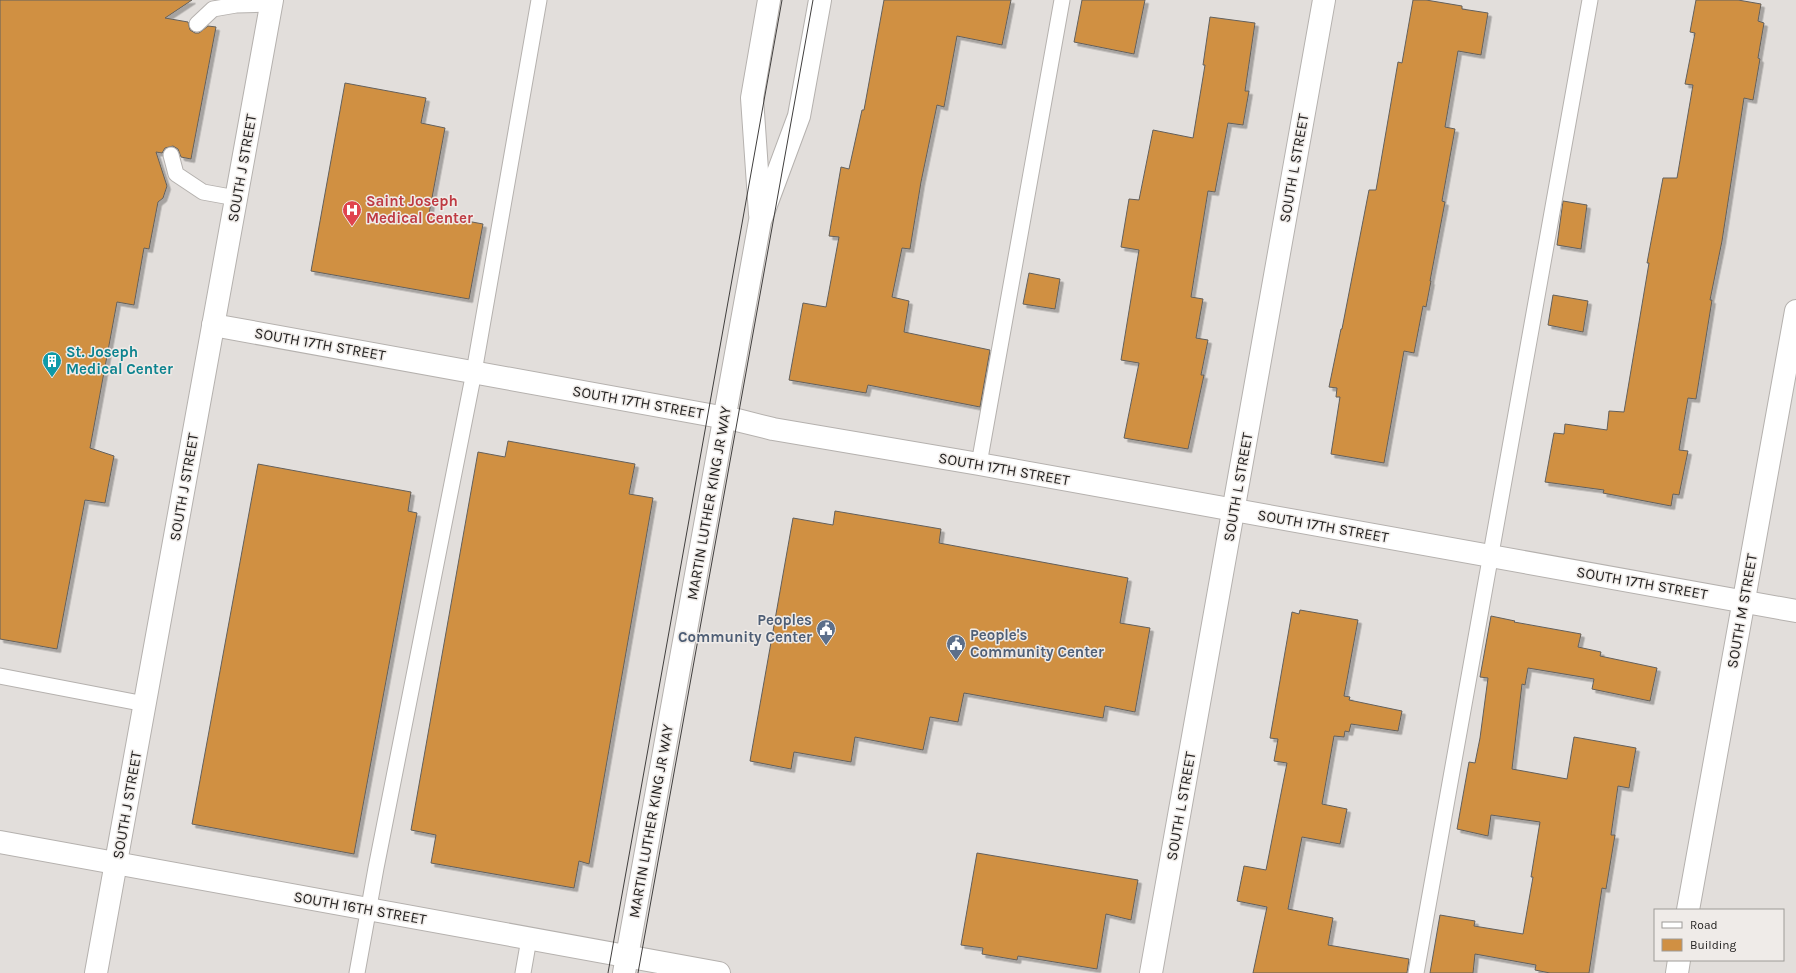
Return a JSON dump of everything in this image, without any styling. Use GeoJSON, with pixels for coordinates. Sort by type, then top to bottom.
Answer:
{"type":"FeatureCollection","features":[{"type":"Feature","properties":{"kind":"street","name":"MARTIN LUTHER KING JR WAY"},"geometry":{"type":"LineString","coordinates":[[760,221],[752,98],[769,0]]}},
{"type":"Feature","properties":{"kind":"street","name":"MARTIN LUTHER KING JR WAY"},"geometry":{"type":"LineString","coordinates":[[625,965],[760,221],[799,116],[820,0]]}},
{"type":"Feature","properties":{"kind":"street","name":"SOUTH L STREET"},"geometry":{"type":"LineString","coordinates":[[1151,973],[1324,0]]}},
{"type":"Feature","properties":{"kind":"street","name":"SOUTH J STREET"},"geometry":{"type":"LineString","coordinates":[[96,973],[272,2]]}},
{"type":"Feature","properties":{"kind":"street","name":"SOUTH M STREET"},"geometry":{"type":"LineString","coordinates":[[1688,909],[1796,311]]}},
{"type":"Feature","properties":{"kind":"street","name":"SOUTH 17TH STREET"},"geometry":{"type":"LineString","coordinates":[[213,325],[724,418],[773,429],[979,464],[1796,610]]}},
{"type":"Feature","properties":{"kind":"street","name":"SOUTH 16TH STREET"},"geometry":{"type":"LineString","coordinates":[[0,842],[529,939],[625,965],[719,973]]}},
{"type":"Feature","properties":{"kind":"street"},"geometry":{"type":"LineString","coordinates":[[1677,973],[1679,961]]}},
{"type":"Feature","properties":{"kind":"lane"},"geometry":{"type":"LineString","coordinates":[[357,973],[474,372],[539,0]]}},
{"type":"Feature","properties":{"kind":"lane"},"geometry":{"type":"LineString","coordinates":[[979,464],[1062,0]]}},
{"type":"Feature","properties":{"kind":"lane"},"geometry":{"type":"LineString","coordinates":[[1416,973],[1590,0]]}},
{"type":"Feature","properties":{"kind":"lane"},"geometry":{"type":"LineString","coordinates":[[196,24],[213,9],[236,5],[272,2]]}},
{"type":"Feature","properties":{"kind":"lane"},"geometry":{"type":"LineString","coordinates":[[171,154],[176,174],[203,192],[236,198]]}},
{"type":"Feature","properties":{"kind":"lane"},"geometry":{"type":"LineString","coordinates":[[0,676],[145,704]]}},
{"type":"Feature","properties":{"kind":"lane"},"geometry":{"type":"LineString","coordinates":[[523,973],[529,939]]}},
{"type":"Feature","properties":{"kind":"building","name":"St. Joseph Medical Center"},"geometry":{"type":"Polygon","coordinates":[[[0,0],[192,0],[165,18],[188,22],[190,30],[195,33],[199,33],[208,26],[216,27],[191,159],[181,157],[178,149],[173,146],[165,148],[162,153],[156,152],[167,186],[163,198],[158,202],[149,249],[144,248],[134,305],[117,302],[90,448],[114,456],[105,503],[85,500],[57,649],[0,639],[0,0]]]}},
{"type":"Feature","properties":{"kind":"building"},"geometry":{"type":"Polygon","coordinates":[[[884,0],[1011,0],[1002,45],[957,36],[944,107],[937,105],[921,182],[910,249],[902,248],[892,297],[909,301],[904,332],[990,350],[980,407],[868,385],[866,393],[789,380],[803,303],[826,307],[839,237],[829,236],[841,167],[849,169],[862,110],[864,110],[884,0]]]}},
{"type":"Feature","properties":{"kind":"building"},"geometry":{"type":"Polygon","coordinates":[[[1082,0],[1145,0],[1134,54],[1074,42],[1082,0]]]}},
{"type":"Feature","properties":{"kind":"building"},"geometry":{"type":"Polygon","coordinates":[[[1413,0],[1426,0],[1462,6],[1462,9],[1488,13],[1481,55],[1458,51],[1445,127],[1455,129],[1442,201],[1445,202],[1431,281],[1426,307],[1423,306],[1414,353],[1404,351],[1384,463],[1331,454],[1340,397],[1336,397],[1337,388],[1329,387],[1369,190],[1376,190],[1398,62],[1402,63],[1413,0]]]}},
{"type":"Feature","properties":{"kind":"building"},"geometry":{"type":"Polygon","coordinates":[[[1696,0],[1738,0],[1761,4],[1758,21],[1764,23],[1753,100],[1744,98],[1722,241],[1710,300],[1712,300],[1696,399],[1688,398],[1679,450],[1688,451],[1679,495],[1673,494],[1671,506],[1603,493],[1604,490],[1545,482],[1554,433],[1564,434],[1565,424],[1607,430],[1609,411],[1624,412],[1649,263],[1647,263],[1663,178],[1677,178],[1693,85],[1685,84],[1695,33],[1690,32],[1696,0]]]}},
{"type":"Feature","properties":{"kind":"building"},"geometry":{"type":"Polygon","coordinates":[[[1210,17],[1255,23],[1245,91],[1249,91],[1243,125],[1228,123],[1215,192],[1208,191],[1191,297],[1203,299],[1196,338],[1208,340],[1201,375],[1204,375],[1188,449],[1124,438],[1139,363],[1121,360],[1139,250],[1121,247],[1129,199],[1139,200],[1153,130],[1193,138],[1205,65],[1203,65],[1210,17]]]}},
{"type":"Feature","properties":{"kind":"building"},"geometry":{"type":"Polygon","coordinates":[[[345,83],[426,98],[421,123],[445,128],[429,214],[483,224],[469,299],[311,271],[345,83]]]}},
{"type":"Feature","properties":{"kind":"building"},"geometry":{"type":"Polygon","coordinates":[[[1563,201],[1587,205],[1581,249],[1557,245],[1563,201]]]}},
{"type":"Feature","properties":{"kind":"building"},"geometry":{"type":"Polygon","coordinates":[[[1029,273],[1060,279],[1055,309],[1023,304],[1029,273]]]}},
{"type":"Feature","properties":{"kind":"building"},"geometry":{"type":"Polygon","coordinates":[[[1553,295],[1588,301],[1583,332],[1548,325],[1553,295]]]}},
{"type":"Feature","properties":{"kind":"building"},"geometry":{"type":"Polygon","coordinates":[[[508,441],[635,464],[629,494],[653,498],[589,864],[579,861],[574,888],[431,863],[436,835],[411,830],[478,452],[505,457],[508,441]]]}},
{"type":"Feature","properties":{"kind":"building"},"geometry":{"type":"Polygon","coordinates":[[[258,464],[411,492],[408,511],[417,513],[354,854],[192,824],[258,464]]]}},
{"type":"Feature","properties":{"kind":"building","name":"People's Community Center"},"geometry":{"type":"Polygon","coordinates":[[[835,511],[941,529],[939,543],[1128,578],[1120,623],[1150,628],[1135,712],[1105,706],[1103,718],[964,693],[958,722],[930,717],[923,750],[855,737],[851,762],[794,752],[791,769],[750,761],[793,518],[833,525],[835,511]]]}},
{"type":"Feature","properties":{"kind":"building"},"geometry":{"type":"Polygon","coordinates":[[[1300,610],[1358,620],[1344,696],[1350,697],[1349,700],[1402,711],[1398,731],[1351,724],[1349,732],[1345,731],[1344,737],[1334,736],[1322,804],[1347,809],[1340,844],[1302,837],[1288,909],[1333,918],[1328,945],[1409,959],[1407,973],[1253,973],[1267,907],[1237,901],[1244,866],[1266,870],[1287,763],[1274,761],[1278,739],[1270,738],[1292,612],[1299,614],[1300,610]]]}},
{"type":"Feature","properties":{"kind":"building"},"geometry":{"type":"Polygon","coordinates":[[[1491,616],[1515,621],[1514,622],[1581,634],[1578,647],[1601,652],[1600,656],[1657,668],[1650,701],[1592,689],[1594,679],[1528,668],[1525,685],[1522,684],[1512,769],[1567,779],[1574,737],[1636,748],[1629,788],[1618,786],[1611,835],[1615,835],[1606,889],[1602,888],[1589,973],[1550,973],[1535,970],[1536,965],[1475,954],[1473,973],[1430,973],[1440,915],[1475,921],[1474,926],[1523,934],[1533,877],[1531,877],[1540,822],[1491,815],[1488,836],[1457,829],[1469,762],[1475,763],[1480,738],[1488,678],[1480,677],[1491,616]]]}},
{"type":"Feature","properties":{"kind":"building"},"geometry":{"type":"Polygon","coordinates":[[[977,853],[1138,880],[1131,920],[1106,914],[1097,969],[1018,956],[1017,960],[982,954],[983,948],[961,945],[977,853]]]}},
{"type":"Feature","properties":{"kind":"tram line"},"geometry":{"type":"LineString","coordinates":[[608,973],[782,0]]}},
{"type":"Feature","properties":{"kind":"tram line"},"geometry":{"type":"LineString","coordinates":[[638,973],[813,0]]}},
{"type":"Feature","properties":{"kind":"place","name":"Saint Joseph Medical Center"},"geometry":{"type":"Point","coordinates":[352,227]}},
{"type":"Feature","properties":{"kind":"place","name":"St. Joseph Medical Center"},"geometry":{"type":"Point","coordinates":[52,378]}},
{"type":"Feature","properties":{"kind":"place","name":"Peoples Community Center"},"geometry":{"type":"Point","coordinates":[826,646]}},
{"type":"Feature","properties":{"kind":"place","name":"People's Community Center"},"geometry":{"type":"Point","coordinates":[956,661]}}]}
